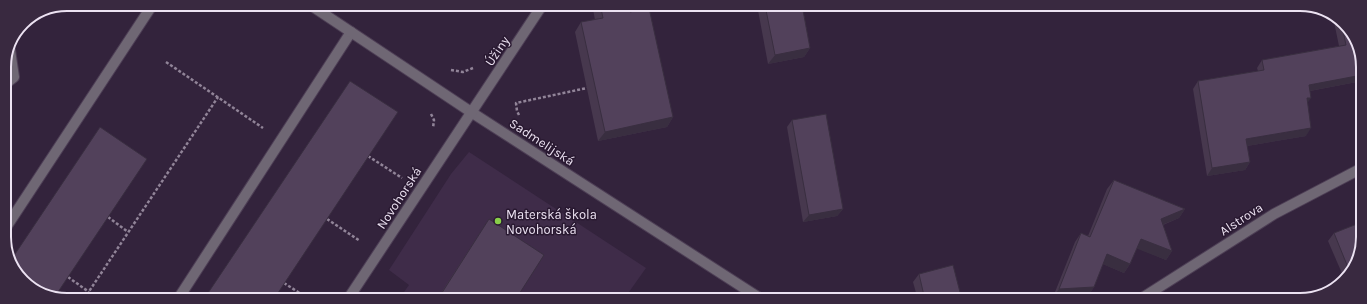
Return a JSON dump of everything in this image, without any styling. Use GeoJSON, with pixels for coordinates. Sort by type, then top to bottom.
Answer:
{"type":"FeatureCollection","features":[{"type":"Feature","properties":{"kind":"street"},"geometry":{"type":"LineString","coordinates":[[11,220],[148,11]]}},
{"type":"Feature","properties":{"kind":"street","name":"Sadmelijská"},"geometry":{"type":"LineString","coordinates":[[320,11],[471,112],[752,293]]}},
{"type":"Feature","properties":{"kind":"street","name":"Úžiny"},"geometry":{"type":"LineString","coordinates":[[471,112],[538,11]]}},
{"type":"Feature","properties":{"kind":"street"},"geometry":{"type":"LineString","coordinates":[[182,293],[351,32]]}},
{"type":"Feature","properties":{"kind":"street"},"geometry":{"type":"LineString","coordinates":[[11,79],[14,77],[12,61]]}},
{"type":"Feature","properties":{"kind":"street","name":"Novohorská"},"geometry":{"type":"LineString","coordinates":[[352,293],[471,112]]}},
{"type":"Feature","properties":{"kind":"street","name":"Alstrova"},"geometry":{"type":"LineString","coordinates":[[1150,293],[1274,214],[1356,171]]}},
{"type":"Feature","properties":{"kind":"path"},"geometry":{"type":"LineString","coordinates":[[166,62],[281,140]]}},
{"type":"Feature","properties":{"kind":"path"},"geometry":{"type":"LineString","coordinates":[[522,119],[517,111],[516,103],[587,88]]}},
{"type":"Feature","properties":{"kind":"path"},"geometry":{"type":"LineString","coordinates":[[68,277],[89,292],[218,97]]}},
{"type":"Feature","properties":{"kind":"path"},"geometry":{"type":"LineString","coordinates":[[430,110],[434,120],[433,132]]}},
{"type":"Feature","properties":{"kind":"path"},"geometry":{"type":"LineString","coordinates":[[368,156],[404,180]]}},
{"type":"Feature","properties":{"kind":"path"},"geometry":{"type":"LineString","coordinates":[[108,218],[128,232]]}},
{"type":"Feature","properties":{"kind":"path"},"geometry":{"type":"LineString","coordinates":[[327,219],[362,242]]}},
{"type":"Feature","properties":{"kind":"path"},"geometry":{"type":"LineString","coordinates":[[284,283],[300,293]]}},
{"type":"Feature","properties":{"kind":"shaded area","name":"Materská škola Novohorská"},"geometry":{"type":"Polygon","coordinates":[[[469,152],[646,268],[628,293],[403,293],[409,285],[389,270],[451,174],[469,152]]]}},
{"type":"Feature","properties":{"kind":"building"},"geometry":{"type":"Polygon","coordinates":[[[602,11],[650,11],[673,117],[605,132],[581,22],[603,18],[602,11]]]}},
{"type":"Feature","properties":{"kind":"building"},"geometry":{"type":"Polygon","coordinates":[[[766,11],[803,11],[810,48],[775,55],[766,11]]]}},
{"type":"Feature","properties":{"kind":"building"},"geometry":{"type":"Polygon","coordinates":[[[1344,33],[1353,49],[1355,56],[1356,76],[1309,85],[1311,98],[1307,98],[1311,128],[1246,139],[1250,162],[1212,168],[1198,81],[1264,70],[1262,60],[1346,45],[1344,33]]]}},
{"type":"Feature","properties":{"kind":"building"},"geometry":{"type":"Polygon","coordinates":[[[350,81],[398,112],[278,293],[208,293],[350,81]]]}},
{"type":"Feature","properties":{"kind":"building"},"geometry":{"type":"Polygon","coordinates":[[[826,114],[843,209],[809,215],[792,120],[826,114]]]}},
{"type":"Feature","properties":{"kind":"building"},"geometry":{"type":"Polygon","coordinates":[[[100,127],[147,159],[58,292],[49,290],[33,281],[23,271],[14,255],[100,127]]]}},
{"type":"Feature","properties":{"kind":"building"},"geometry":{"type":"Polygon","coordinates":[[[1114,180],[1185,209],[1161,219],[1172,251],[1141,239],[1130,264],[1107,254],[1094,287],[1059,289],[1081,233],[1090,237],[1114,180]]]}},
{"type":"Feature","properties":{"kind":"building"},"geometry":{"type":"Polygon","coordinates":[[[489,219],[544,255],[520,293],[442,293],[489,219]]]}},
{"type":"Feature","properties":{"kind":"building"},"geometry":{"type":"Polygon","coordinates":[[[1356,224],[1355,248],[1347,266],[1334,233],[1356,224]]]}},
{"type":"Feature","properties":{"kind":"building"},"geometry":{"type":"Polygon","coordinates":[[[953,265],[960,293],[923,293],[919,274],[953,265]]]}},
{"type":"Feature","properties":{"kind":"place","name":"Materská škola Novohorská"},"geometry":{"type":"Point","coordinates":[498,221]}}]}
